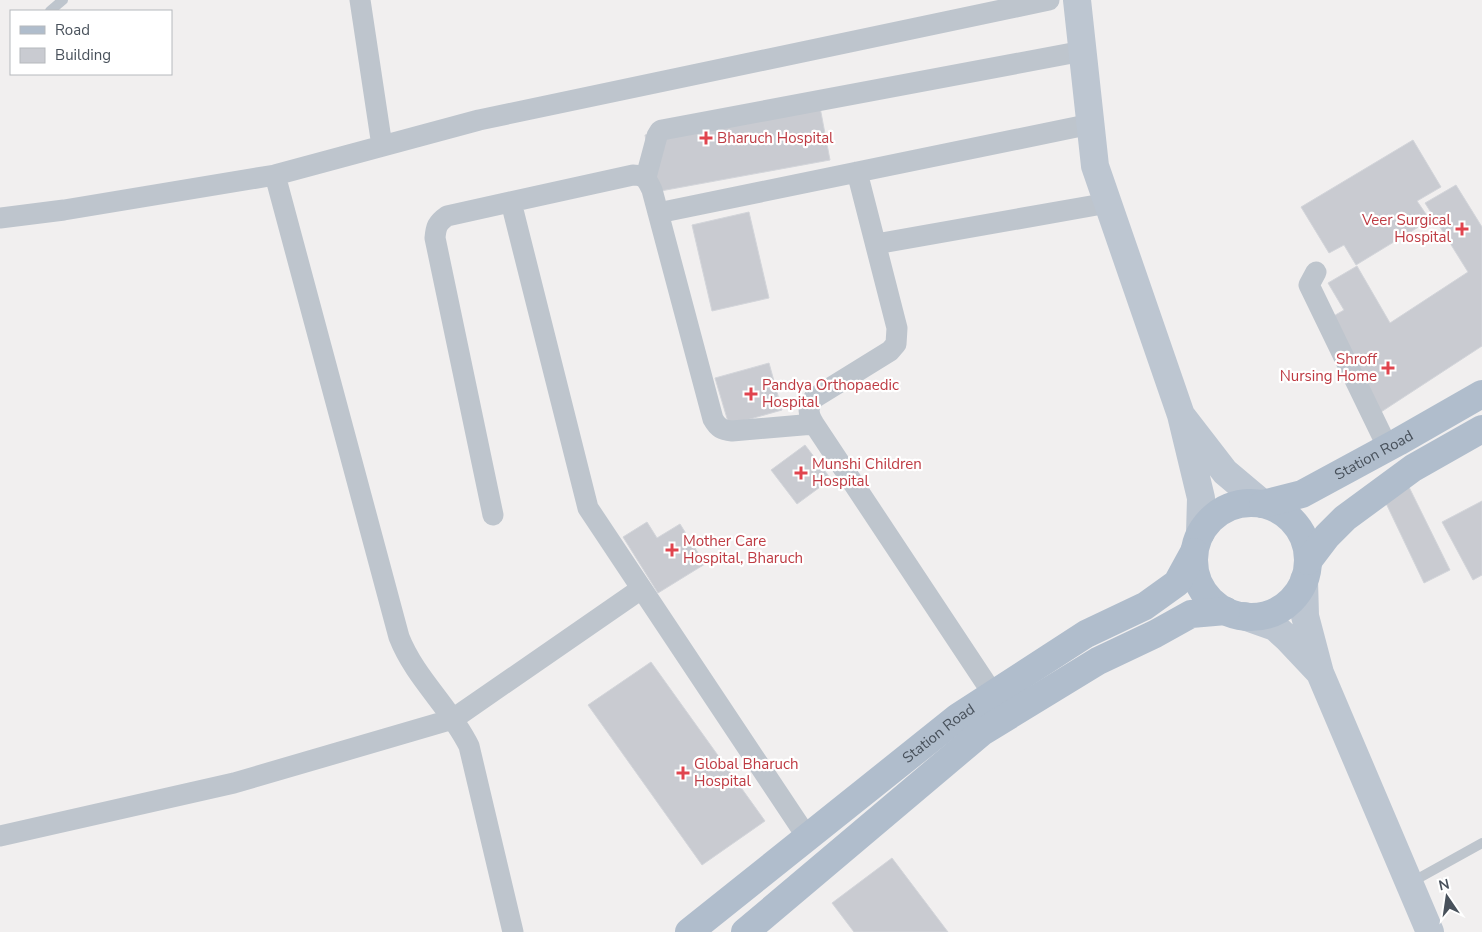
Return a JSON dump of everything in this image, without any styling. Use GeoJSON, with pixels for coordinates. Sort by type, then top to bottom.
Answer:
{"type":"FeatureCollection","features":[{"type":"Feature","properties":{"kind":"main road"},"geometry":{"type":"LineString","coordinates":[[1077,0],[1095,166],[1181,415],[1201,498],[1195,570],[1201,587],[1211,601],[1235,614],[1275,627],[1288,638],[1320,673]]}},
{"type":"Feature","properties":{"kind":"main road","name":"Station Road"},"geometry":{"type":"LineString","coordinates":[[1263,504],[1302,494],[1388,448],[1482,394]]}},
{"type":"Feature","properties":{"kind":"main road"},"geometry":{"type":"LineString","coordinates":[[1181,415],[1225,472],[1263,504]]}},
{"type":"Feature","properties":{"kind":"main road","name":"Station Road"},"geometry":{"type":"LineString","coordinates":[[1306,571],[1327,536],[1345,518],[1413,468],[1482,429]]}},
{"type":"Feature","properties":{"kind":"main road"},"geometry":{"type":"LineString","coordinates":[[1197,543],[1210,520],[1225,509],[1243,503],[1263,504],[1282,511],[1296,524],[1306,542],[1305,616],[1320,673],[1430,932]]}},
{"type":"Feature","properties":{"kind":"main road","name":"Station Road"},"geometry":{"type":"LineString","coordinates":[[689,932],[958,717],[1086,634],[1146,606],[1177,583],[1197,543]]}},
{"type":"Feature","properties":{"kind":"main road"},"geometry":{"type":"LineString","coordinates":[[1235,614],[1262,616],[1278,610],[1294,597],[1306,571]]}},
{"type":"Feature","properties":{"kind":"main road","name":"Station Road"},"geometry":{"type":"LineString","coordinates":[[746,932],[982,732],[1098,661],[1155,634],[1191,614],[1235,614]]}},
{"type":"Feature","properties":{"kind":"street"},"geometry":{"type":"LineString","coordinates":[[360,0],[382,146]]}},
{"type":"Feature","properties":{"kind":"street"},"geometry":{"type":"LineString","coordinates":[[0,218],[64,210],[275,175],[488,118],[1049,0]]}},
{"type":"Feature","properties":{"kind":"street"},"geometry":{"type":"LineString","coordinates":[[814,424],[732,431],[717,427],[713,419],[652,190],[646,177],[660,131],[1083,51]]}},
{"type":"Feature","properties":{"kind":"street"},"geometry":{"type":"LineString","coordinates":[[658,213],[1091,124]]}},
{"type":"Feature","properties":{"kind":"street"},"geometry":{"type":"LineString","coordinates":[[858,172],[897,328],[896,344],[890,351],[814,398],[809,404],[808,411],[814,424],[993,694]]}},
{"type":"Feature","properties":{"kind":"street"},"geometry":{"type":"LineString","coordinates":[[275,175],[399,637],[409,658],[453,719],[469,746],[512,932]]}},
{"type":"Feature","properties":{"kind":"street"},"geometry":{"type":"LineString","coordinates":[[493,515],[435,238],[436,227],[447,216],[633,175],[646,177]]}},
{"type":"Feature","properties":{"kind":"street"},"geometry":{"type":"LineString","coordinates":[[511,202],[585,500],[591,515],[807,836]]}},
{"type":"Feature","properties":{"kind":"street"},"geometry":{"type":"LineString","coordinates":[[876,244],[1108,203]]}},
{"type":"Feature","properties":{"kind":"street"},"geometry":{"type":"LineString","coordinates":[[1316,272],[1309,285],[1388,448]]}},
{"type":"Feature","properties":{"kind":"street"},"geometry":{"type":"LineString","coordinates":[[0,836],[234,783],[453,719],[641,589]]}},
{"type":"Feature","properties":{"kind":"lane"},"geometry":{"type":"LineString","coordinates":[[51,10],[63,0]]}},
{"type":"Feature","properties":{"kind":"lane"},"geometry":{"type":"LineString","coordinates":[[1409,883],[1482,843]]}},
{"type":"Feature","properties":{"kind":"building"},"geometry":{"type":"Polygon","coordinates":[[[819,102],[830,160],[655,192],[645,135],[819,102]]]}},
{"type":"Feature","properties":{"kind":"building"},"geometry":{"type":"Polygon","coordinates":[[[1413,140],[1441,187],[1417,201],[1430,220],[1356,265],[1344,245],[1329,253],[1301,207],[1413,140]]]}},
{"type":"Feature","properties":{"kind":"building"},"geometry":{"type":"Polygon","coordinates":[[[1456,185],[1482,227],[1482,346],[1381,412],[1332,317],[1344,310],[1328,283],[1357,266],[1390,323],[1468,272],[1425,203],[1456,185]]]}},
{"type":"Feature","properties":{"kind":"building"},"geometry":{"type":"Polygon","coordinates":[[[749,212],[769,298],[712,311],[692,225],[749,212]]]}},
{"type":"Feature","properties":{"kind":"building"},"geometry":{"type":"Polygon","coordinates":[[[769,363],[782,410],[729,425],[715,378],[769,363]]]}},
{"type":"Feature","properties":{"kind":"building"},"geometry":{"type":"Polygon","coordinates":[[[805,445],[831,479],[797,504],[771,470],[805,445]]]}},
{"type":"Feature","properties":{"kind":"building"},"geometry":{"type":"Polygon","coordinates":[[[1408,485],[1450,570],[1424,583],[1383,497],[1408,485]]]}},
{"type":"Feature","properties":{"kind":"building"},"geometry":{"type":"Polygon","coordinates":[[[1482,501],[1482,575],[1473,580],[1442,522],[1482,501]]]}},
{"type":"Feature","properties":{"kind":"building"},"geometry":{"type":"Polygon","coordinates":[[[647,522],[657,538],[680,524],[705,564],[658,593],[623,537],[647,522]]]}},
{"type":"Feature","properties":{"kind":"building"},"geometry":{"type":"Polygon","coordinates":[[[651,662],[765,821],[702,865],[588,705],[651,662]]]}},
{"type":"Feature","properties":{"kind":"building"},"geometry":{"type":"Polygon","coordinates":[[[892,858],[948,932],[854,932],[832,903],[892,858]]]}},
{"type":"Feature","properties":{"kind":"place","name":"Bharuch Hospital"},"geometry":{"type":"Point","coordinates":[706,138]}},
{"type":"Feature","properties":{"kind":"place","name":"Veer Surgical Hospital"},"geometry":{"type":"Point","coordinates":[1462,229]}},
{"type":"Feature","properties":{"kind":"place","name":"Shroff Nursing Home"},"geometry":{"type":"Point","coordinates":[1388,368]}},
{"type":"Feature","properties":{"kind":"place","name":"Pandya Orthopaedic Hospital"},"geometry":{"type":"Point","coordinates":[751,394]}},
{"type":"Feature","properties":{"kind":"place","name":"Munshi Children Hospital"},"geometry":{"type":"Point","coordinates":[801,473]}},
{"type":"Feature","properties":{"kind":"place","name":"Mother Care Hospital, Bharuch"},"geometry":{"type":"Point","coordinates":[672,550]}},
{"type":"Feature","properties":{"kind":"place","name":"Global Bharuch Hospital"},"geometry":{"type":"Point","coordinates":[683,773]}}]}
